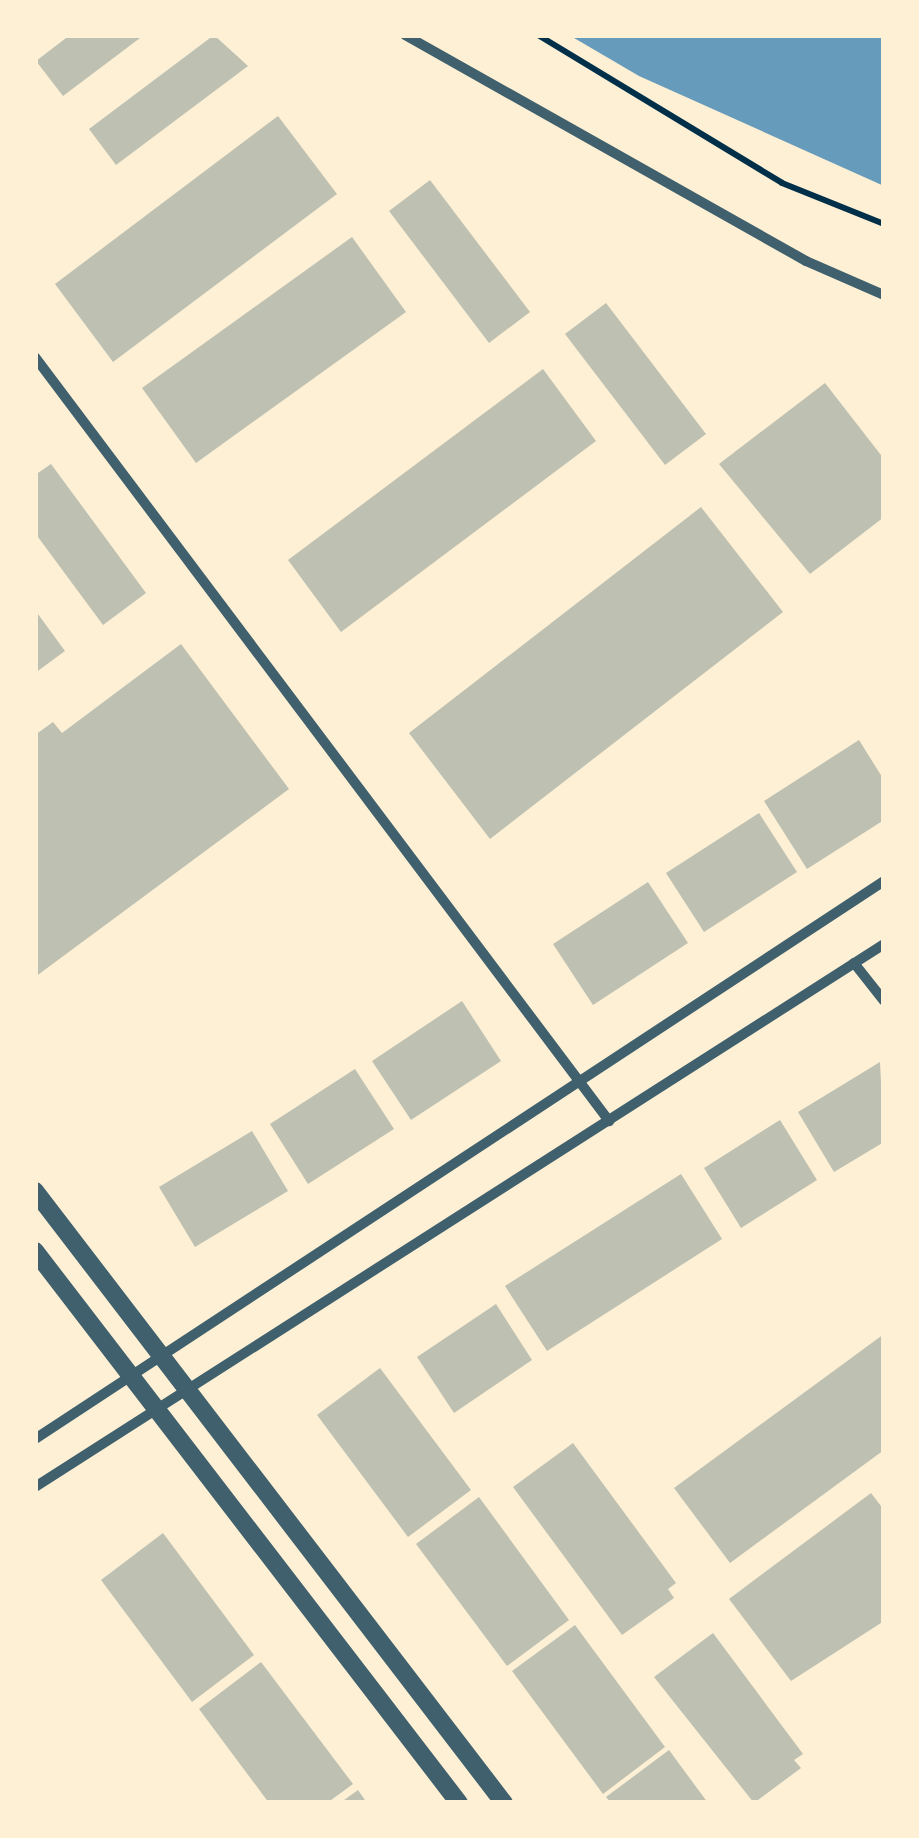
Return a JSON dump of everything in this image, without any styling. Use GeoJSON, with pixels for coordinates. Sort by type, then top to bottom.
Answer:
{"type":"FeatureCollection","features":[{"type":"Feature","properties":{"kind":"street"},"geometry":{"type":"LineString","coordinates":[[405,35],[806,261],[884,295]]}},
{"type":"Feature","properties":{"kind":"street"},"geometry":{"type":"LineString","coordinates":[[35,356],[609,1121]]}},
{"type":"Feature","properties":{"kind":"street"},"geometry":{"type":"LineString","coordinates":[[35,1439],[884,881]]}},
{"type":"Feature","properties":{"kind":"street"},"geometry":{"type":"LineString","coordinates":[[35,1487],[884,944]]}},
{"type":"Feature","properties":{"kind":"street"},"geometry":{"type":"LineString","coordinates":[[854,963],[884,1001]]}},
{"type":"Feature","properties":{"kind":"street"},"geometry":{"type":"LineString","coordinates":[[35,1192],[157,1358],[504,1803]]}},
{"type":"Feature","properties":{"kind":"street"},"geometry":{"type":"LineString","coordinates":[[35,1251],[154,1411],[459,1803]]}},
{"type":"Feature","properties":{"kind":"path"},"geometry":{"type":"LineString","coordinates":[[538,35],[782,182],[884,224]]}},
{"type":"Feature","properties":{"kind":"water"},"geometry":{"type":"Polygon","coordinates":[[[569,35],[884,35],[884,186],[639,76],[569,35]]]}},
{"type":"Feature","properties":{"kind":"building"},"geometry":{"type":"Polygon","coordinates":[[[70,35],[144,35],[63,96],[36,61],[70,35]]]}},
{"type":"Feature","properties":{"kind":"building"},"geometry":{"type":"Polygon","coordinates":[[[214,35],[248,66],[116,165],[89,129],[214,35]]]}},
{"type":"Feature","properties":{"kind":"building"},"geometry":{"type":"Polygon","coordinates":[[[278,116],[337,194],[113,362],[55,284],[278,116]]]}},
{"type":"Feature","properties":{"kind":"building"},"geometry":{"type":"Polygon","coordinates":[[[430,180],[530,312],[489,343],[389,211],[430,180]]]}},
{"type":"Feature","properties":{"kind":"building"},"geometry":{"type":"Polygon","coordinates":[[[352,237],[406,312],[196,463],[142,388],[352,237]]]}},
{"type":"Feature","properties":{"kind":"building"},"geometry":{"type":"Polygon","coordinates":[[[606,303],[706,434],[665,465],[565,334],[606,303]]]}},
{"type":"Feature","properties":{"kind":"building"},"geometry":{"type":"Polygon","coordinates":[[[543,369],[596,441],[341,632],[288,560],[543,369]]]}},
{"type":"Feature","properties":{"kind":"building"},"geometry":{"type":"Polygon","coordinates":[[[825,383],[884,459],[884,517],[810,574],[719,464],[825,383]]]}},
{"type":"Feature","properties":{"kind":"building"},"geometry":{"type":"Polygon","coordinates":[[[51,464],[146,593],[103,625],[35,533],[35,475],[51,464]]]}},
{"type":"Feature","properties":{"kind":"building"},"geometry":{"type":"Polygon","coordinates":[[[701,507],[783,612],[490,839],[409,733],[701,507]]]}},
{"type":"Feature","properties":{"kind":"building"},"geometry":{"type":"Polygon","coordinates":[[[35,610],[65,651],[35,673],[35,610]]]}},
{"type":"Feature","properties":{"kind":"building"},"geometry":{"type":"Polygon","coordinates":[[[181,644],[289,789],[35,977],[35,735],[53,722],[62,733],[181,644]]]}},
{"type":"Feature","properties":{"kind":"building"},"geometry":{"type":"Polygon","coordinates":[[[859,740],[884,780],[884,820],[807,869],[764,801],[859,740]]]}},
{"type":"Feature","properties":{"kind":"building"},"geometry":{"type":"Polygon","coordinates":[[[759,813],[797,872],[704,932],[666,873],[759,813]]]}},
{"type":"Feature","properties":{"kind":"building"},"geometry":{"type":"Polygon","coordinates":[[[648,882],[688,943],[593,1005],[553,944],[648,882]]]}},
{"type":"Feature","properties":{"kind":"building"},"geometry":{"type":"Polygon","coordinates":[[[462,1001],[501,1061],[411,1120],[372,1061],[462,1001]]]}},
{"type":"Feature","properties":{"kind":"building"},"geometry":{"type":"Polygon","coordinates":[[[880,1062],[884,1142],[834,1172],[798,1112],[880,1062]]]}},
{"type":"Feature","properties":{"kind":"building"},"geometry":{"type":"Polygon","coordinates":[[[355,1069],[394,1129],[308,1184],[270,1124],[355,1069]]]}},
{"type":"Feature","properties":{"kind":"building"},"geometry":{"type":"Polygon","coordinates":[[[780,1120],[817,1180],[741,1228],[704,1168],[780,1120]]]}},
{"type":"Feature","properties":{"kind":"building"},"geometry":{"type":"Polygon","coordinates":[[[252,1131],[288,1191],[195,1247],[159,1187],[252,1131]]]}},
{"type":"Feature","properties":{"kind":"building"},"geometry":{"type":"Polygon","coordinates":[[[681,1174],[722,1239],[547,1351],[505,1286],[681,1174]]]}},
{"type":"Feature","properties":{"kind":"building"},"geometry":{"type":"Polygon","coordinates":[[[496,1304],[532,1360],[454,1413],[417,1357],[496,1304]]]}},
{"type":"Feature","properties":{"kind":"building"},"geometry":{"type":"Polygon","coordinates":[[[884,1334],[884,1450],[730,1563],[674,1488],[884,1334]]]}},
{"type":"Feature","properties":{"kind":"building"},"geometry":{"type":"Polygon","coordinates":[[[380,1368],[471,1490],[408,1537],[317,1415],[380,1368]]]}},
{"type":"Feature","properties":{"kind":"building"},"geometry":{"type":"Polygon","coordinates":[[[573,1443],[676,1583],[668,1589],[674,1598],[622,1635],[513,1487],[573,1443]]]}},
{"type":"Feature","properties":{"kind":"building"},"geometry":{"type":"Polygon","coordinates":[[[871,1493],[884,1510],[884,1621],[791,1681],[729,1599],[871,1493]]]}},
{"type":"Feature","properties":{"kind":"building"},"geometry":{"type":"Polygon","coordinates":[[[479,1497],[569,1620],[507,1666],[416,1544],[479,1497]]]}},
{"type":"Feature","properties":{"kind":"building"},"geometry":{"type":"Polygon","coordinates":[[[163,1533],[254,1655],[192,1702],[101,1580],[163,1533]]]}},
{"type":"Feature","properties":{"kind":"building"},"geometry":{"type":"Polygon","coordinates":[[[575,1625],[665,1747],[603,1794],[512,1671],[575,1625]]]}},
{"type":"Feature","properties":{"kind":"building"},"geometry":{"type":"Polygon","coordinates":[[[713,1633],[803,1754],[794,1760],[801,1768],[754,1803],[654,1677],[713,1633]]]}},
{"type":"Feature","properties":{"kind":"building"},"geometry":{"type":"Polygon","coordinates":[[[261,1662],[353,1784],[327,1803],[269,1803],[199,1709],[261,1662]]]}},
{"type":"Feature","properties":{"kind":"building"},"geometry":{"type":"Polygon","coordinates":[[[669,1750],[708,1803],[611,1803],[606,1797],[669,1750]]]}},
{"type":"Feature","properties":{"kind":"building"},"geometry":{"type":"Polygon","coordinates":[[[358,1790],[367,1803],[340,1803],[358,1790]]]}}]}
